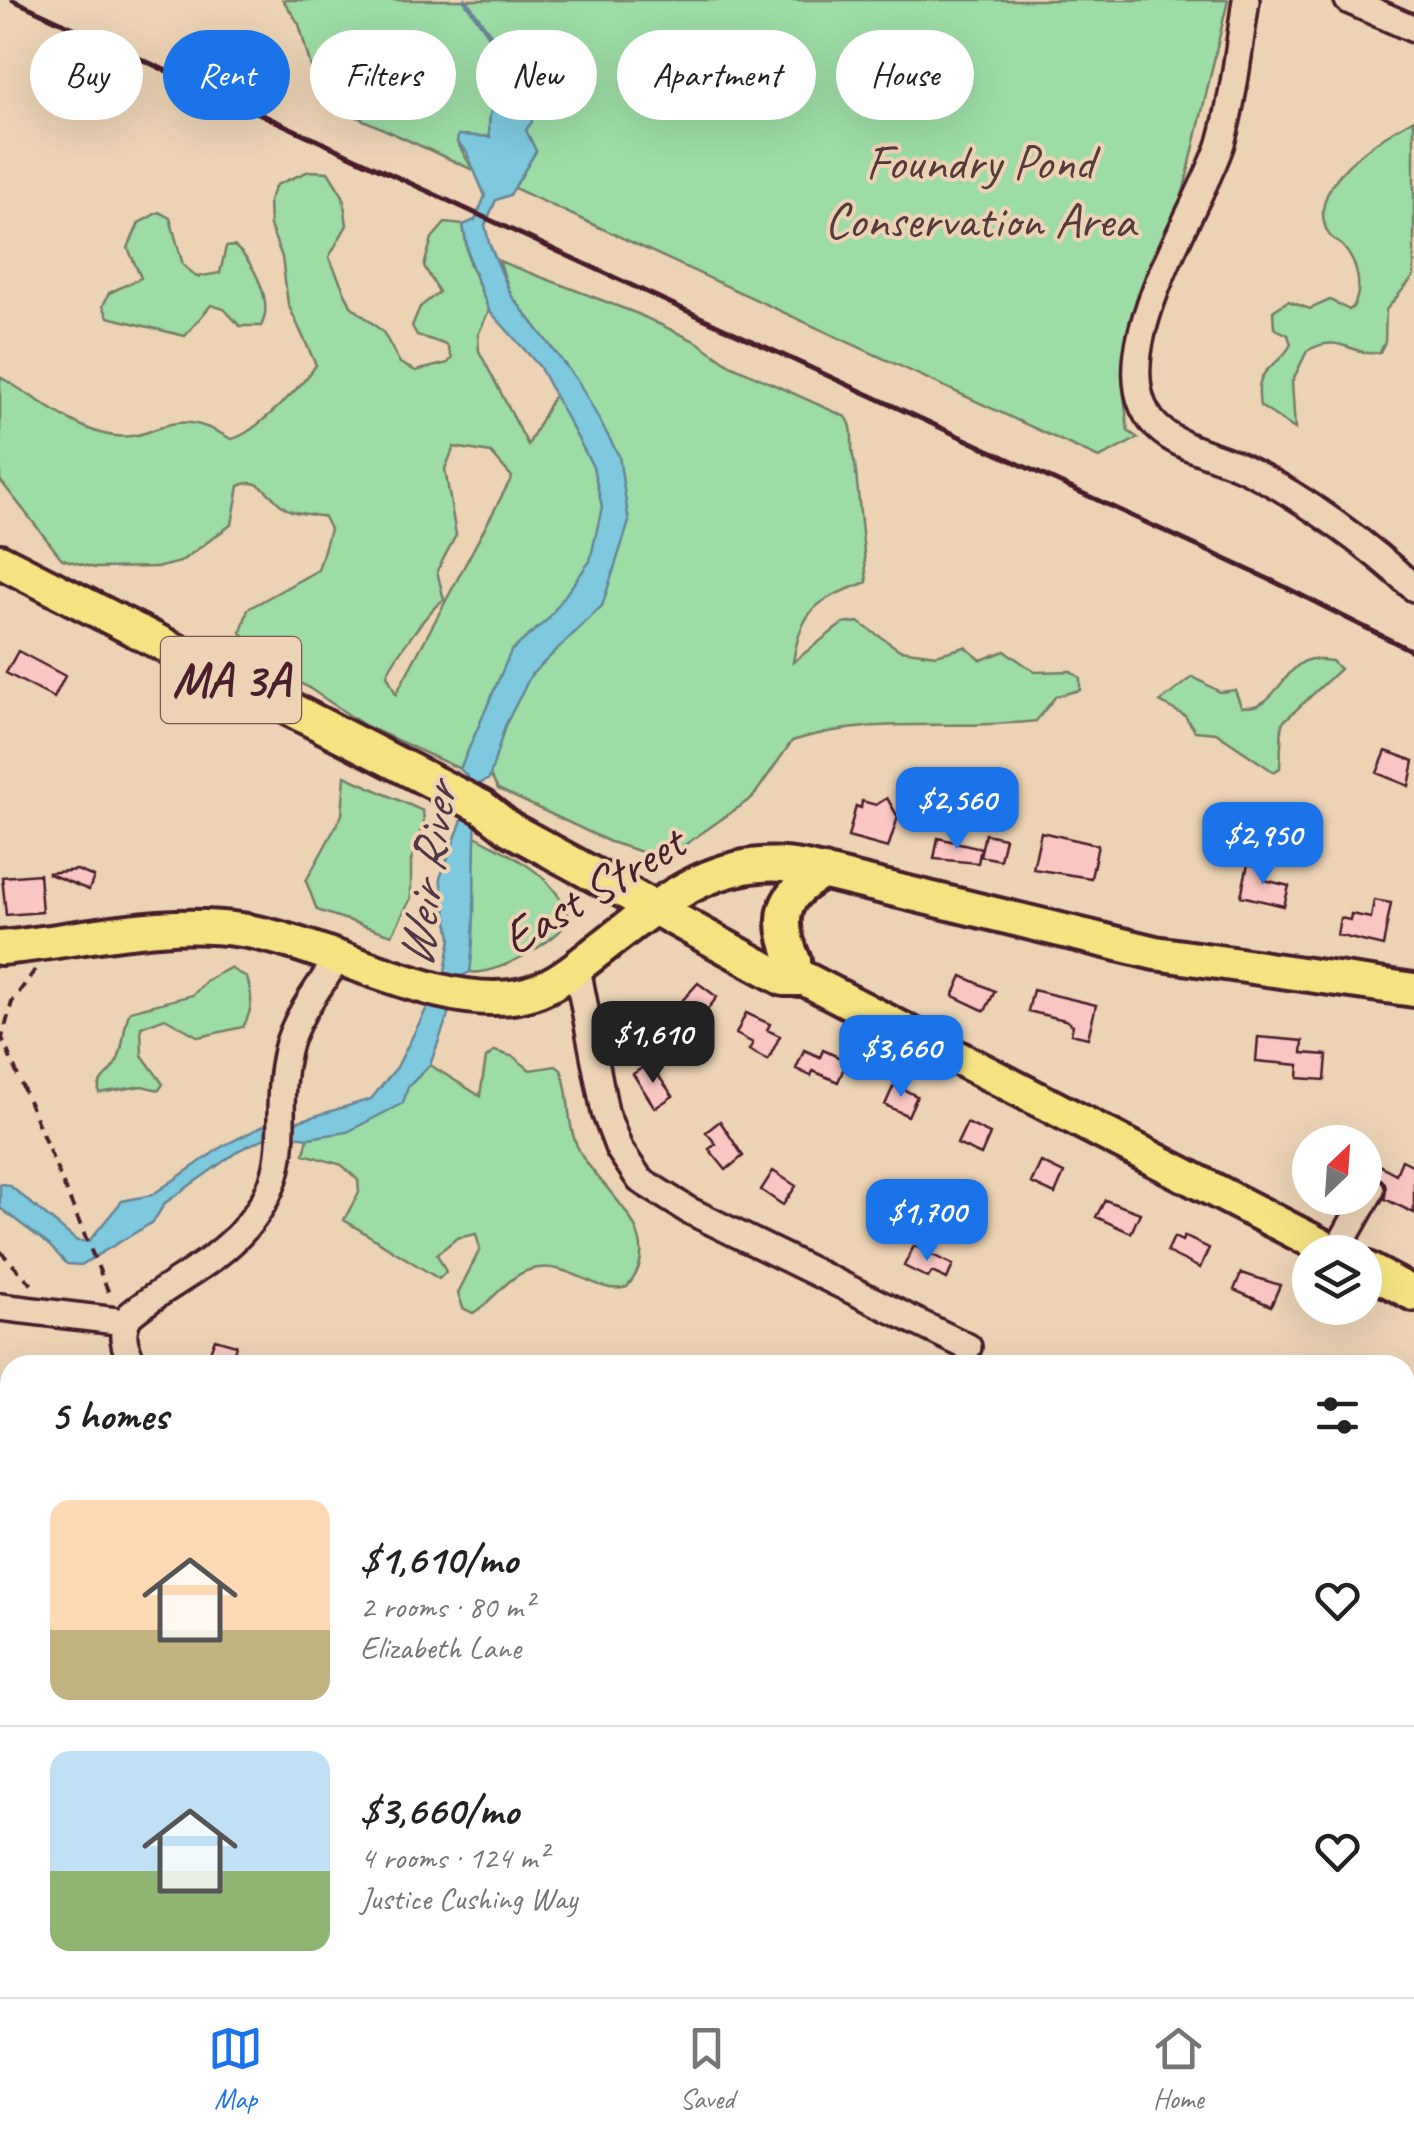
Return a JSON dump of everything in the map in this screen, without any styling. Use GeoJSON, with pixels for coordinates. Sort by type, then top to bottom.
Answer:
{"type":"FeatureCollection","features":[{"type":"Feature","properties":{"kind":"main road","name":"MA 3A"},"geometry":{"type":"LineString","coordinates":[[0,560],[472,802],[518,815],[564,836],[784,980],[799,970],[1303,1235]]}},
{"type":"Feature","properties":{"kind":"main road","name":"East Street"},"geometry":{"type":"LineString","coordinates":[[0,948],[201,926],[274,935],[423,984],[486,999],[523,995],[577,968],[701,878],[744,865],[779,864],[1155,953],[1414,990]]}},
{"type":"Feature","properties":{"kind":"main road"},"geometry":{"type":"LineString","coordinates":[[799,970],[782,930],[781,912],[796,889],[824,872]]}},
{"type":"Feature","properties":{"kind":"main road"},"geometry":{"type":"LineString","coordinates":[[1382,1277],[1414,1294]]}},
{"type":"Feature","properties":{"kind":"street"},"geometry":{"type":"LineString","coordinates":[[1246,0],[1221,141],[1152,300],[1138,350],[1138,391],[1162,432],[1272,483],[1414,588]]}},
{"type":"Feature","properties":{"kind":"street"},"geometry":{"type":"LineString","coordinates":[[1348,0],[1414,29]]}},
{"type":"Feature","properties":{"kind":"street"},"geometry":{"type":"LineString","coordinates":[[0,1306],[125,1322],[232,1242],[263,1203],[277,1170],[283,1148],[283,1094],[291,1036],[340,955]]}},
{"type":"Feature","properties":{"kind":"street"},"geometry":{"type":"LineString","coordinates":[[577,968],[605,1112],[619,1149],[640,1180],[688,1210],[968,1348]]}},
{"type":"Feature","properties":{"kind":"street"},"geometry":{"type":"LineString","coordinates":[[125,1322],[124,1343],[130,1355]]}},
{"type":"Feature","properties":{"kind":"path"},"geometry":{"type":"LineString","coordinates":[[33,945],[35,971],[12,1002],[2,1038],[82,1232],[125,1322]]}},
{"type":"Feature","properties":{"kind":"path"},"geometry":{"type":"LineString","coordinates":[[0,1250],[36,1289]]}},
{"type":"Feature","properties":{"kind":"green space","name":"Foundry Pond Conservation Area"},"geometry":{"type":"Polygon","coordinates":[[[283,0],[1228,0],[1177,219],[1133,316],[1122,377],[1128,431],[1138,438],[1099,458],[514,188],[536,151],[491,137],[459,135],[457,142],[473,170],[364,120],[456,120],[456,30],[310,30],[310,64],[299,24],[283,0]]]}},
{"type":"Feature","properties":{"kind":"green space"},"geometry":{"type":"Polygon","coordinates":[[[1414,119],[1414,276],[1386,310],[1385,342],[1380,352],[1362,352],[1338,344],[1307,351],[1292,382],[1295,429],[1260,406],[1263,375],[1291,344],[1288,335],[1274,328],[1273,311],[1288,301],[1310,309],[1330,300],[1349,310],[1353,307],[1358,293],[1356,270],[1345,249],[1328,233],[1323,215],[1326,198],[1349,165],[1414,119]]]}},
{"type":"Feature","properties":{"kind":"green space"},"geometry":{"type":"Polygon","coordinates":[[[309,171],[328,172],[343,196],[347,225],[329,257],[351,306],[383,332],[400,363],[416,371],[448,363],[452,358],[447,345],[417,335],[412,326],[420,307],[439,292],[424,266],[432,238],[445,223],[463,225],[469,262],[489,310],[478,335],[479,351],[528,445],[568,369],[511,295],[499,261],[638,314],[697,342],[730,365],[846,417],[852,434],[867,582],[836,594],[815,608],[801,629],[793,662],[842,624],[858,622],[900,650],[936,655],[965,647],[981,660],[1005,651],[1035,672],[1071,671],[1080,678],[1080,690],[1056,696],[1036,721],[852,728],[792,741],[753,797],[666,858],[658,857],[610,842],[498,789],[490,775],[463,762],[460,769],[364,725],[306,686],[263,666],[241,632],[248,609],[318,570],[330,529],[324,517],[289,510],[261,486],[248,483],[239,486],[232,524],[180,562],[160,567],[95,568],[62,559],[0,480],[0,377],[63,416],[100,433],[137,435],[175,423],[189,423],[208,427],[231,439],[251,429],[289,396],[316,365],[288,304],[282,257],[270,226],[269,200],[276,185],[309,171]],[[454,447],[445,469],[456,535],[437,571],[444,600],[422,622],[390,668],[387,675],[396,694],[512,477],[491,453],[454,447]]]}},
{"type":"Feature","properties":{"kind":"green space"},"geometry":{"type":"Polygon","coordinates":[[[159,212],[170,218],[183,265],[197,277],[220,273],[226,247],[234,246],[241,253],[260,283],[265,306],[261,326],[240,326],[224,309],[211,305],[185,336],[108,317],[103,306],[109,293],[141,278],[128,248],[139,223],[159,212]]]}},
{"type":"Feature","properties":{"kind":"green space"},"geometry":{"type":"Polygon","coordinates":[[[1311,659],[1332,661],[1340,669],[1282,723],[1280,768],[1274,772],[1216,733],[1195,731],[1185,716],[1160,702],[1193,677],[1220,692],[1235,690],[1241,706],[1252,707],[1270,696],[1301,663],[1311,659]]]}},
{"type":"Feature","properties":{"kind":"green space"},"geometry":{"type":"Polygon","coordinates":[[[345,776],[423,811],[424,821],[411,861],[411,898],[392,935],[317,910],[306,881],[342,815],[345,776]]]}},
{"type":"Feature","properties":{"kind":"green space"},"geometry":{"type":"Polygon","coordinates":[[[475,836],[543,878],[570,919],[553,937],[525,955],[481,972],[470,972],[475,836]]]}},
{"type":"Feature","properties":{"kind":"green space"},"geometry":{"type":"Polygon","coordinates":[[[230,968],[247,978],[249,985],[250,1009],[243,1027],[199,1037],[165,1018],[141,1027],[142,1055],[163,1084],[159,1090],[142,1086],[99,1093],[101,1081],[120,1053],[130,1011],[193,995],[207,980],[230,968]]]}},
{"type":"Feature","properties":{"kind":"green space"},"geometry":{"type":"Polygon","coordinates":[[[495,1051],[514,1057],[530,1070],[556,1066],[561,1070],[577,1146],[636,1230],[641,1248],[639,1267],[627,1287],[604,1287],[569,1272],[543,1267],[513,1278],[473,1313],[463,1308],[458,1293],[480,1249],[476,1234],[457,1238],[437,1254],[446,1272],[439,1279],[344,1220],[359,1192],[358,1180],[342,1165],[304,1154],[308,1138],[343,1129],[430,1065],[480,1096],[486,1058],[495,1051]]]}},
{"type":"Feature","properties":{"kind":"water"},"geometry":{"type":"Polygon","coordinates":[[[532,120],[526,130],[536,151],[510,195],[496,200],[485,225],[489,243],[511,295],[579,383],[619,456],[629,522],[602,606],[531,675],[505,726],[489,779],[481,783],[475,830],[470,972],[462,976],[430,1065],[408,1087],[403,1103],[347,1132],[308,1138],[276,1133],[241,1149],[165,1203],[153,1222],[81,1265],[67,1264],[48,1244],[0,1208],[0,1184],[9,1185],[77,1241],[89,1241],[122,1201],[152,1195],[223,1146],[271,1122],[289,1124],[371,1099],[397,1067],[445,972],[451,938],[440,878],[462,820],[468,777],[460,769],[511,651],[548,619],[590,561],[602,507],[593,467],[539,366],[489,310],[470,262],[463,225],[475,220],[485,196],[466,151],[457,142],[458,135],[490,137],[489,122],[532,120]]]}},
{"type":"Feature","properties":{"kind":"building"},"geometry":{"type":"Polygon","coordinates":[[[18,651],[65,676],[54,698],[6,673],[18,651]]]}},
{"type":"Feature","properties":{"kind":"building"},"geometry":{"type":"Polygon","coordinates":[[[1386,751],[1414,761],[1409,786],[1377,773],[1386,751]]]}},
{"type":"Feature","properties":{"kind":"building"},"geometry":{"type":"Polygon","coordinates":[[[887,798],[898,817],[888,848],[848,837],[856,806],[861,808],[862,801],[876,805],[887,798]]]}},
{"type":"Feature","properties":{"kind":"building"},"geometry":{"type":"Polygon","coordinates":[[[1041,832],[1098,845],[1091,878],[1033,869],[1041,832]]]}},
{"type":"Feature","properties":{"kind":"building"},"geometry":{"type":"Polygon","coordinates":[[[985,834],[1005,838],[1000,860],[980,856],[985,834]]]}},
{"type":"Feature","properties":{"kind":"building"},"geometry":{"type":"Polygon","coordinates":[[[938,838],[981,848],[978,863],[934,859],[938,838]]]}},
{"type":"Feature","properties":{"kind":"building"},"geometry":{"type":"Polygon","coordinates":[[[1248,864],[1268,868],[1265,880],[1289,886],[1284,906],[1241,896],[1248,864]]]}},
{"type":"Feature","properties":{"kind":"building"},"geometry":{"type":"Polygon","coordinates":[[[77,870],[94,877],[89,890],[47,873],[77,870]]]}},
{"type":"Feature","properties":{"kind":"building"},"geometry":{"type":"Polygon","coordinates":[[[39,874],[42,912],[6,915],[2,877],[39,874]]]}},
{"type":"Feature","properties":{"kind":"building"},"geometry":{"type":"Polygon","coordinates":[[[1374,900],[1391,903],[1383,946],[1337,935],[1340,918],[1350,920],[1351,914],[1371,918],[1374,900]]]}},
{"type":"Feature","properties":{"kind":"building"},"geometry":{"type":"Polygon","coordinates":[[[962,976],[995,991],[985,1011],[953,996],[962,976]]]}},
{"type":"Feature","properties":{"kind":"building"},"geometry":{"type":"Polygon","coordinates":[[[698,983],[717,997],[701,1018],[697,1014],[689,1025],[672,1012],[698,983]]]}},
{"type":"Feature","properties":{"kind":"building"},"geometry":{"type":"Polygon","coordinates":[[[1033,990],[1096,1005],[1088,1038],[1071,1034],[1073,1025],[1065,1020],[1028,1011],[1033,990]]]}},
{"type":"Feature","properties":{"kind":"building"},"geometry":{"type":"Polygon","coordinates":[[[746,1013],[770,1024],[767,1030],[780,1036],[768,1060],[749,1050],[753,1043],[736,1034],[746,1013]]]}},
{"type":"Feature","properties":{"kind":"building"},"geometry":{"type":"Polygon","coordinates":[[[1258,1037],[1303,1041],[1302,1053],[1327,1055],[1325,1080],[1298,1078],[1299,1065],[1256,1061],[1258,1037]]]}},
{"type":"Feature","properties":{"kind":"building"},"geometry":{"type":"Polygon","coordinates":[[[804,1050],[820,1057],[823,1050],[847,1061],[838,1082],[813,1071],[811,1076],[796,1069],[804,1050]]]}},
{"type":"Feature","properties":{"kind":"building"},"geometry":{"type":"Polygon","coordinates":[[[649,1063],[673,1096],[655,1108],[633,1074],[649,1063]]]}},
{"type":"Feature","properties":{"kind":"building"},"geometry":{"type":"Polygon","coordinates":[[[894,1085],[917,1096],[908,1116],[885,1105],[894,1085]]]}},
{"type":"Feature","properties":{"kind":"building"},"geometry":{"type":"Polygon","coordinates":[[[720,1121],[743,1156],[726,1170],[709,1149],[716,1144],[706,1132],[720,1121]]]}},
{"type":"Feature","properties":{"kind":"building"},"geometry":{"type":"Polygon","coordinates":[[[967,1123],[990,1134],[981,1155],[957,1144],[967,1123]]]}},
{"type":"Feature","properties":{"kind":"building"},"geometry":{"type":"Polygon","coordinates":[[[1402,1160],[1414,1166],[1414,1213],[1385,1199],[1382,1167],[1396,1174],[1402,1160]]]}},
{"type":"Feature","properties":{"kind":"building"},"geometry":{"type":"Polygon","coordinates":[[[1041,1162],[1064,1173],[1055,1194],[1031,1183],[1041,1162]]]}},
{"type":"Feature","properties":{"kind":"building"},"geometry":{"type":"Polygon","coordinates":[[[773,1171],[796,1186],[783,1205],[761,1190],[773,1171]]]}},
{"type":"Feature","properties":{"kind":"building"},"geometry":{"type":"Polygon","coordinates":[[[1105,1200],[1140,1213],[1131,1233],[1096,1217],[1105,1200]]]}},
{"type":"Feature","properties":{"kind":"building"},"geometry":{"type":"Polygon","coordinates":[[[1184,1236],[1209,1248],[1200,1268],[1167,1252],[1174,1237],[1182,1241],[1184,1236]]]}},
{"type":"Feature","properties":{"kind":"building"},"geometry":{"type":"Polygon","coordinates":[[[914,1246],[953,1265],[947,1279],[932,1272],[928,1278],[904,1266],[914,1246]]]}},
{"type":"Feature","properties":{"kind":"building"},"geometry":{"type":"Polygon","coordinates":[[[1241,1273],[1280,1285],[1271,1306],[1234,1290],[1241,1273]]]}},
{"type":"Feature","properties":{"kind":"building"},"geometry":{"type":"Polygon","coordinates":[[[215,1339],[236,1345],[233,1355],[209,1355],[215,1339]]]}},
{"type":"Feature","properties":{"kind":"waterway","name":"Weir River"},"geometry":{"type":"LineString","coordinates":[[465,0],[486,30]]}},
{"type":"Feature","properties":{"kind":"railway"},"geometry":{"type":"LineString","coordinates":[[13,0],[1275,582],[1414,652]]}}]}
